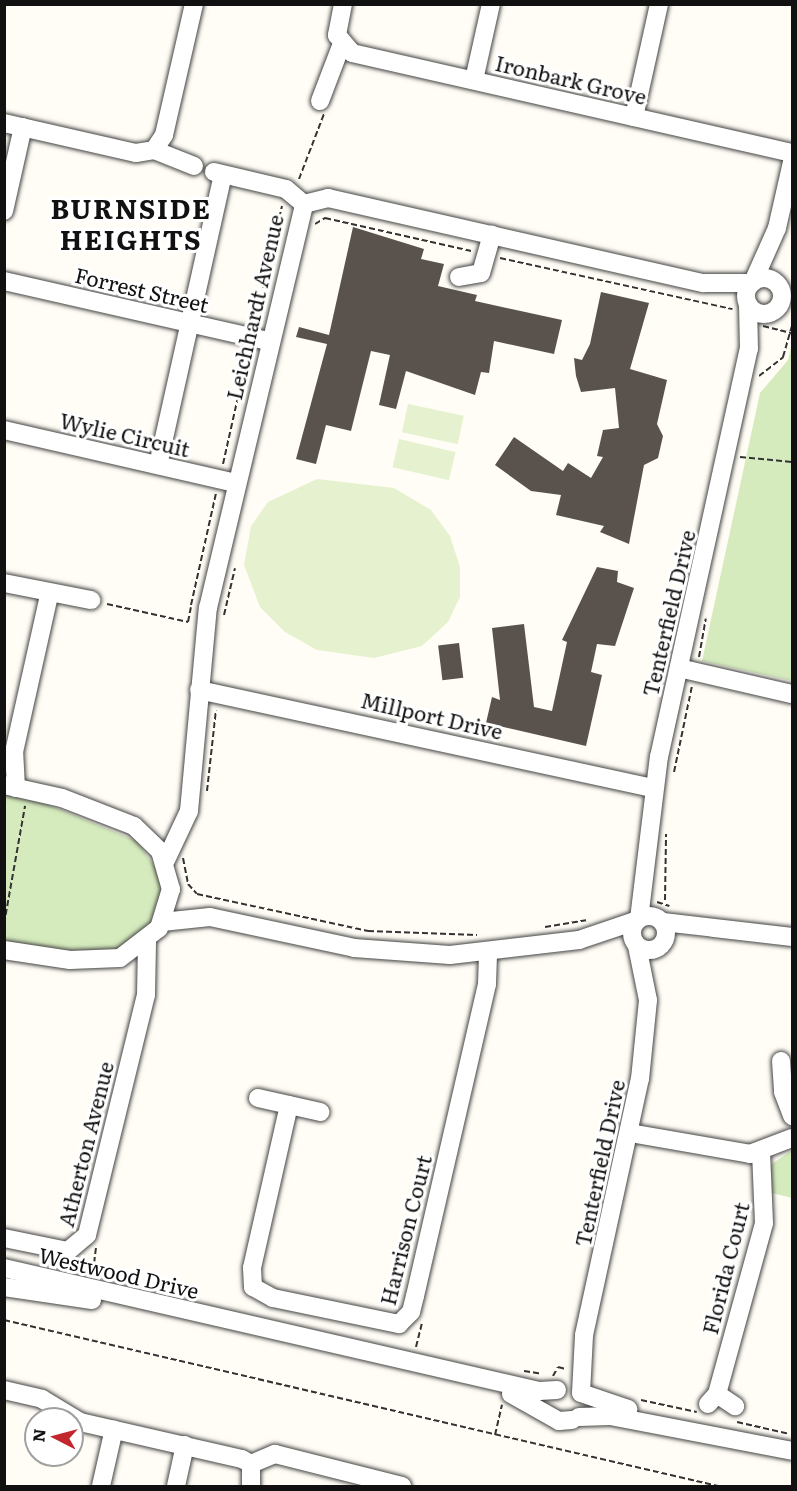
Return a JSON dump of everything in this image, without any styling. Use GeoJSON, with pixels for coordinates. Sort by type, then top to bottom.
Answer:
{"type":"FeatureCollection","features":[{"type":"Feature","properties":{"kind":"street"},"geometry":{"type":"LineString","coordinates":[[154,150],[164,135],[194,4]]}},
{"type":"Feature","properties":{"kind":"street"},"geometry":{"type":"LineString","coordinates":[[320,101],[340,46],[337,35],[343,4]]}},
{"type":"Feature","properties":{"kind":"street"},"geometry":{"type":"LineString","coordinates":[[474,80],[491,4]]}},
{"type":"Feature","properties":{"kind":"street"},"geometry":{"type":"LineString","coordinates":[[634,117],[659,4]]}},
{"type":"Feature","properties":{"kind":"street","name":"Ironbark Grove"},"geometry":{"type":"LineString","coordinates":[[340,46],[352,53],[792,153]]}},
{"type":"Feature","properties":{"kind":"street"},"geometry":{"type":"LineString","coordinates":[[4,123],[136,153],[154,150],[194,166]]}},
{"type":"Feature","properties":{"kind":"street"},"geometry":{"type":"LineString","coordinates":[[4,211],[23,127]]}},
{"type":"Feature","properties":{"kind":"street","name":"Tenterfield Drive"},"geometry":{"type":"LineString","coordinates":[[750,383],[751,324],[746,295],[777,228],[792,162]]}},
{"type":"Feature","properties":{"kind":"street"},"geometry":{"type":"LineString","coordinates":[[158,465],[190,323],[218,174],[286,189],[304,204]]}},
{"type":"Feature","properties":{"kind":"street","name":"Leichhardt Avenue"},"geometry":{"type":"LineString","coordinates":[[166,860],[187,817],[199,690],[216,610],[236,483],[304,204],[328,198],[703,283],[746,295]]}},
{"type":"Feature","properties":{"kind":"street","name":"Tenterfield Drive"},"geometry":{"type":"LineString","coordinates":[[638,919],[648,860],[654,788],[687,670],[764,327],[781,300],[785,281],[777,228]]}},
{"type":"Feature","properties":{"kind":"street"},"geometry":{"type":"LineString","coordinates":[[459,277],[482,273],[492,235]]}},
{"type":"Feature","properties":{"kind":"street"},"geometry":{"type":"LineString","coordinates":[[776,310],[761,314],[746,295],[766,279],[785,281]]}},
{"type":"Feature","properties":{"kind":"street","name":"Forrest Street"},"geometry":{"type":"LineString","coordinates":[[4,281],[269,341]]}},
{"type":"Feature","properties":{"kind":"street","name":"Wylie Circuit"},"geometry":{"type":"LineString","coordinates":[[4,430],[236,483]]}},
{"type":"Feature","properties":{"kind":"street"},"geometry":{"type":"LineString","coordinates":[[4,583],[49,595],[83,600]]}},
{"type":"Feature","properties":{"kind":"street"},"geometry":{"type":"LineString","coordinates":[[4,771],[14,752],[49,595]]}},
{"type":"Feature","properties":{"kind":"street"},"geometry":{"type":"LineString","coordinates":[[687,670],[792,694]]}},
{"type":"Feature","properties":{"kind":"street","name":"Millport Drive"},"geometry":{"type":"LineString","coordinates":[[199,690],[654,788]]}},
{"type":"Feature","properties":{"kind":"street"},"geometry":{"type":"LineString","coordinates":[[14,752],[16,787],[113,817],[148,837],[166,860],[179,885],[183,902],[210,917],[354,948],[488,953],[579,940],[638,919],[661,921],[708,931],[792,937]]}},
{"type":"Feature","properties":{"kind":"street"},"geometry":{"type":"LineString","coordinates":[[148,837],[172,828],[191,789]]}},
{"type":"Feature","properties":{"kind":"street","name":"Tenterfield Drive"},"geometry":{"type":"LineString","coordinates":[[648,860],[651,899],[661,921]]}},
{"type":"Feature","properties":{"kind":"street"},"geometry":{"type":"LineString","coordinates":[[5,951],[70,960],[120,958],[147,942],[162,922],[179,885]]}},
{"type":"Feature","properties":{"kind":"street"},"geometry":{"type":"LineString","coordinates":[[162,922],[210,917]]}},
{"type":"Feature","properties":{"kind":"street"},"geometry":{"type":"LineString","coordinates":[[636,945],[632,934],[638,919]]}},
{"type":"Feature","properties":{"kind":"street"},"geometry":{"type":"LineString","coordinates":[[660,947],[666,932],[661,921]]}},
{"type":"Feature","properties":{"kind":"street"},"geometry":{"type":"LineString","coordinates":[[579,940],[660,947],[708,931]]}},
{"type":"Feature","properties":{"kind":"street","name":"Atherton Avenue"},"geometry":{"type":"LineString","coordinates":[[4,1238],[59,1251],[82,1244],[93,1218],[148,987],[147,942]]}},
{"type":"Feature","properties":{"kind":"street","name":"Tenterfield Drive"},"geometry":{"type":"LineString","coordinates":[[636,945],[648,1000]]}},
{"type":"Feature","properties":{"kind":"street","name":"Tenterfield Drive"},"geometry":{"type":"LineString","coordinates":[[581,1393],[584,1335],[630,1133],[648,1000],[660,947]]}},
{"type":"Feature","properties":{"kind":"street","name":"Harrison Court"},"geometry":{"type":"LineString","coordinates":[[289,1105],[252,1268],[253,1287],[273,1298],[384,1324],[399,1324],[408,1317],[487,984],[488,953]]}},
{"type":"Feature","properties":{"kind":"street"},"geometry":{"type":"LineString","coordinates":[[120,958],[138,971],[141,1010]]}},
{"type":"Feature","properties":{"kind":"street"},"geometry":{"type":"LineString","coordinates":[[782,1060],[783,1092],[792,1116]]}},
{"type":"Feature","properties":{"kind":"street"},"geometry":{"type":"LineString","coordinates":[[258,1098],[320,1112]]}},
{"type":"Feature","properties":{"kind":"street"},"geometry":{"type":"LineString","coordinates":[[630,1133],[736,1153],[761,1152],[792,1138]]}},
{"type":"Feature","properties":{"kind":"street","name":"Florida Court"},"geometry":{"type":"LineString","coordinates":[[735,1406],[713,1399],[764,1223],[761,1152]]}},
{"type":"Feature","properties":{"kind":"street","name":"Westwood Drive"},"geometry":{"type":"LineString","coordinates":[[4,1268],[222,1320],[539,1391],[558,1389]]}},
{"type":"Feature","properties":{"kind":"street","name":"Westwood Drive"},"geometry":{"type":"LineString","coordinates":[[4,1287],[222,1320]]}},
{"type":"Feature","properties":{"kind":"street","name":"Tenterfield Drive"},"geometry":{"type":"LineString","coordinates":[[558,1389],[584,1335]]}},
{"type":"Feature","properties":{"kind":"street","name":"Westwood Drive"},"geometry":{"type":"LineString","coordinates":[[432,1367],[527,1400],[559,1421],[611,1416],[792,1451]]}},
{"type":"Feature","properties":{"kind":"street"},"geometry":{"type":"LineString","coordinates":[[572,1386],[581,1393],[585,1404],[575,1419],[553,1411],[558,1389],[572,1386]]}},
{"type":"Feature","properties":{"kind":"street"},"geometry":{"type":"LineString","coordinates":[[4,1390],[42,1399],[80,1422],[251,1464],[275,1454],[402,1486]]}},
{"type":"Feature","properties":{"kind":"street","name":"Westwood Drive"},"geometry":{"type":"LineString","coordinates":[[581,1393],[743,1440]]}},
{"type":"Feature","properties":{"kind":"street"},"geometry":{"type":"LineString","coordinates":[[101,1486],[114,1429]]}},
{"type":"Feature","properties":{"kind":"street"},"geometry":{"type":"LineString","coordinates":[[176,1486],[185,1446]]}},
{"type":"Feature","properties":{"kind":"street"},"geometry":{"type":"LineString","coordinates":[[251,1464],[251,1486]]}},
{"type":"Feature","properties":{"kind":"path"},"geometry":{"type":"LineString","coordinates":[[312,226],[325,218],[487,255],[746,295]]}},
{"type":"Feature","properties":{"kind":"path"},"geometry":{"type":"LineString","coordinates":[[785,281],[792,268]]}},
{"type":"Feature","properties":{"kind":"path"},"geometry":{"type":"LineString","coordinates":[[750,383],[783,357],[792,333],[792,326]]}},
{"type":"Feature","properties":{"kind":"path"},"geometry":{"type":"LineString","coordinates":[[764,327],[792,333]]}},
{"type":"Feature","properties":{"kind":"path"},"geometry":{"type":"LineString","coordinates":[[737,468],[742,445]]}},
{"type":"Feature","properties":{"kind":"path"},"geometry":{"type":"LineString","coordinates":[[740,457],[792,462]]}},
{"type":"Feature","properties":{"kind":"path"},"geometry":{"type":"LineString","coordinates":[[83,600],[188,622],[191,605],[216,610]]}},
{"type":"Feature","properties":{"kind":"path"},"geometry":{"type":"LineString","coordinates":[[672,782],[687,670],[707,610]]}},
{"type":"Feature","properties":{"kind":"path"},"geometry":{"type":"LineString","coordinates":[[4,924],[16,787]]}},
{"type":"Feature","properties":{"kind":"path"},"geometry":{"type":"LineString","coordinates":[[665,901],[667,827]]}},
{"type":"Feature","properties":{"kind":"path"},"geometry":{"type":"LineString","coordinates":[[179,885],[197,894],[339,927],[481,935]]}},
{"type":"Feature","properties":{"kind":"path"},"geometry":{"type":"LineString","coordinates":[[535,929],[597,919]]}},
{"type":"Feature","properties":{"kind":"path"},"geometry":{"type":"LineString","coordinates":[[82,1244],[99,1248],[93,1272]]}},
{"type":"Feature","properties":{"kind":"path"},"geometry":{"type":"LineString","coordinates":[[408,1317],[423,1321],[416,1348]]}},
{"type":"Feature","properties":{"kind":"path"},"geometry":{"type":"LineString","coordinates":[[4,1320],[718,1486]]}},
{"type":"Feature","properties":{"kind":"green space"},"geometry":{"type":"Polygon","coordinates":[[[792,343],[792,681],[702,661],[760,393],[788,360],[792,343]]]}},
{"type":"Feature","properties":{"kind":"green space"},"geometry":{"type":"Polygon","coordinates":[[[408,404],[464,416],[458,444],[402,432],[408,404]]]}},
{"type":"Feature","properties":{"kind":"green space"},"geometry":{"type":"Polygon","coordinates":[[[399,439],[456,452],[449,480],[392,467],[399,439]]]}},
{"type":"Feature","properties":{"kind":"green space"},"geometry":{"type":"Polygon","coordinates":[[[317,479],[394,488],[431,510],[450,536],[460,567],[460,597],[448,622],[422,646],[374,658],[317,650],[285,632],[260,607],[244,565],[251,526],[268,502],[317,479]]]}},
{"type":"Feature","properties":{"kind":"green space"},"geometry":{"type":"Polygon","coordinates":[[[4,795],[44,803],[137,841],[163,879],[160,916],[109,957],[5,947],[4,795]]]}},
{"type":"Feature","properties":{"kind":"green space"},"geometry":{"type":"Polygon","coordinates":[[[792,1150],[792,1198],[772,1193],[769,1166],[792,1150]]]}},
{"type":"Feature","properties":{"kind":"building"},"geometry":{"type":"Polygon","coordinates":[[[353,227],[424,249],[421,259],[444,264],[438,286],[477,295],[475,301],[562,320],[554,354],[494,341],[489,373],[481,372],[475,395],[406,371],[396,409],[379,405],[390,355],[371,351],[351,431],[326,425],[316,464],[296,459],[327,344],[296,337],[299,327],[329,335],[353,227]]]}},
{"type":"Feature","properties":{"kind":"building"},"geometry":{"type":"Polygon","coordinates":[[[601,292],[649,303],[630,369],[667,380],[657,424],[663,436],[658,458],[644,465],[629,544],[600,532],[604,526],[556,515],[561,495],[531,491],[495,465],[514,437],[563,471],[568,463],[591,478],[603,457],[597,456],[603,430],[619,428],[615,388],[581,392],[576,376],[574,358],[582,360],[590,344],[601,292]]]}},
{"type":"Feature","properties":{"kind":"building"},"geometry":{"type":"Polygon","coordinates":[[[597,567],[618,571],[617,582],[634,588],[615,646],[597,644],[591,672],[602,675],[586,746],[486,723],[492,697],[500,700],[492,628],[524,624],[534,707],[552,711],[567,642],[562,640],[597,567]]]}},
{"type":"Feature","properties":{"kind":"building"},"geometry":{"type":"Polygon","coordinates":[[[459,643],[463,678],[442,680],[438,646],[459,643]]]}},
{"type":"Feature","properties":{"kind":"district","name":"BURNSIDE HEIGHTS"},"geometry":{"type":"Point","coordinates":[131,222]}}]}
